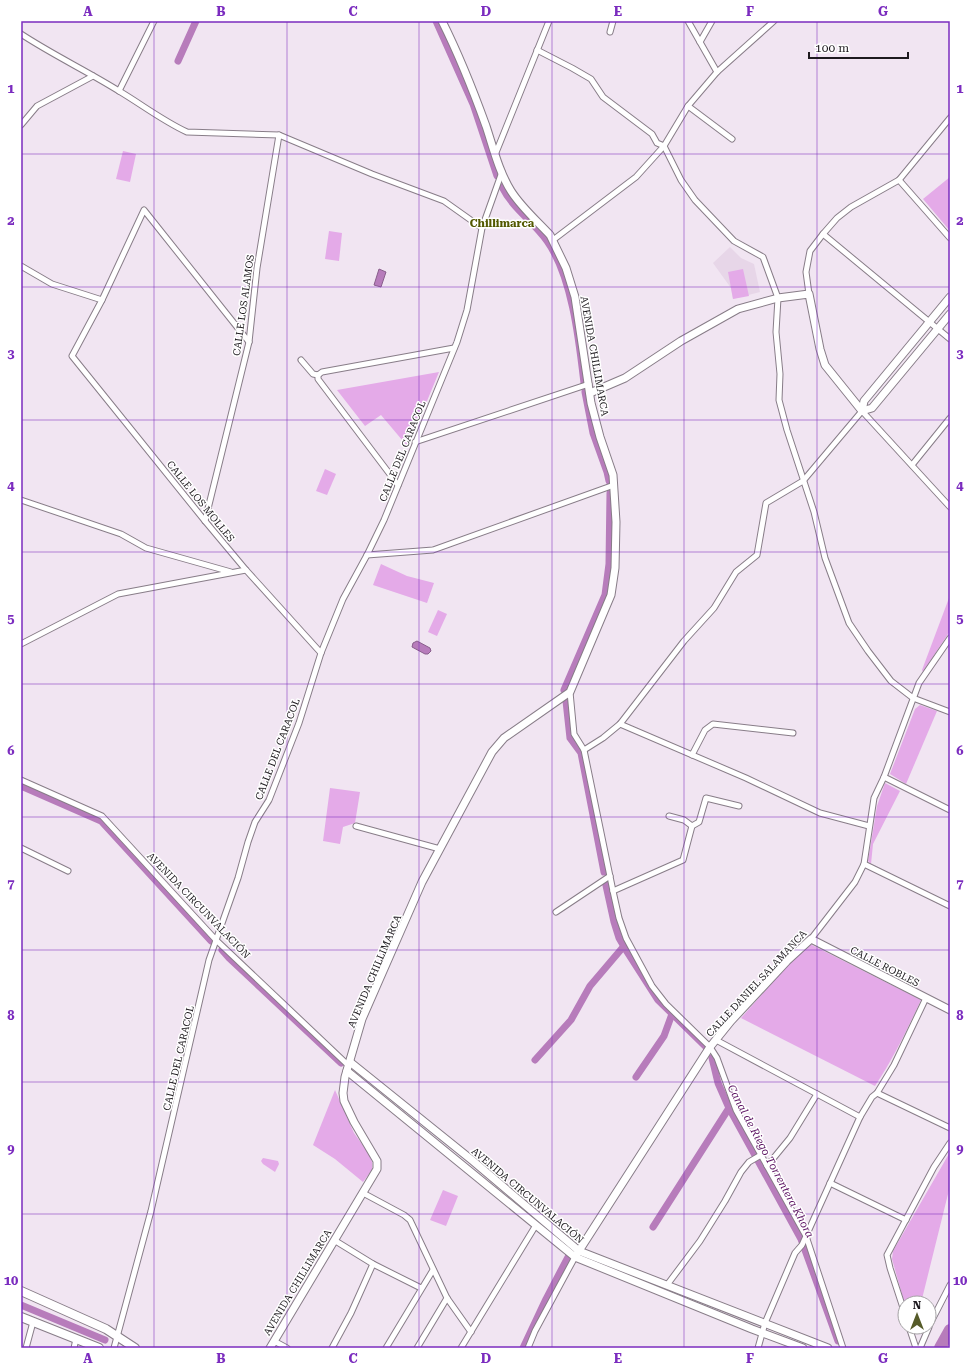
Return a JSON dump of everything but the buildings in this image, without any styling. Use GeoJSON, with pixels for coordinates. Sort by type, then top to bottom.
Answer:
{"type":"FeatureCollection","features":[{"type":"Feature","properties":{"kind":"main road"},"geometry":{"type":"LineString","coordinates":[[21,1291],[106,1329],[135,1348]]}},
{"type":"Feature","properties":{"kind":"main road"},"geometry":{"type":"LineString","coordinates":[[21,1317],[99,1348]]}},
{"type":"Feature","properties":{"kind":"street"},"geometry":{"type":"LineString","coordinates":[[119,91],[154,21]]}},
{"type":"Feature","properties":{"kind":"street","name":"AVENIDA CHILLIMARCA"},"geometry":{"type":"LineString","coordinates":[[442,21],[456,49],[486,126],[495,155],[510,190],[516,199],[550,235],[566,268],[575,297],[590,393],[600,437],[613,475],[616,522],[615,568],[611,595],[570,692],[574,734],[584,750],[619,918],[626,938],[652,986],[666,1004],[710,1047],[716,1058],[736,1110],[806,1236],[843,1348]]}},
{"type":"Feature","properties":{"kind":"street"},"geometry":{"type":"LineString","coordinates":[[495,155],[549,21]]}},
{"type":"Feature","properties":{"kind":"street"},"geometry":{"type":"LineString","coordinates":[[610,32],[613,21]]}},
{"type":"Feature","properties":{"kind":"street"},"geometry":{"type":"LineString","coordinates":[[688,21],[717,72]]}},
{"type":"Feature","properties":{"kind":"street"},"geometry":{"type":"LineString","coordinates":[[700,42],[712,21]]}},
{"type":"Feature","properties":{"kind":"street"},"geometry":{"type":"LineString","coordinates":[[553,240],[636,177],[664,146],[688,106],[717,72],[774,21]]}},
{"type":"Feature","properties":{"kind":"street"},"geometry":{"type":"LineString","coordinates":[[21,34],[187,132],[279,135],[372,174],[444,201],[482,228]]}},
{"type":"Feature","properties":{"kind":"street"},"geometry":{"type":"LineString","coordinates":[[537,50],[591,79],[604,97],[652,134],[657,143],[664,146],[681,180],[695,200],[734,241],[763,257],[778,298],[776,332],[780,374],[779,400],[787,430],[814,512],[825,558],[849,623],[891,681],[913,698],[950,712]]}},
{"type":"Feature","properties":{"kind":"street"},"geometry":{"type":"LineString","coordinates":[[21,125],[37,106],[93,76]]}},
{"type":"Feature","properties":{"kind":"street"},"geometry":{"type":"LineString","coordinates":[[688,106],[732,139]]}},
{"type":"Feature","properties":{"kind":"street"},"geometry":{"type":"LineString","coordinates":[[950,118],[899,180],[851,207],[837,218],[810,251],[806,272],[820,349],[825,365],[862,412],[950,507]]}},
{"type":"Feature","properties":{"kind":"street","name":"CALLE LOS ALAMOS"},"geometry":{"type":"LineString","coordinates":[[205,521],[249,342],[257,268],[279,135]]}},
{"type":"Feature","properties":{"kind":"street","name":"CALLE DEL CARACOL"},"geometry":{"type":"LineString","coordinates":[[114,1348],[151,1211],[209,960],[238,878],[255,822],[269,800],[299,723],[321,653],[343,599],[384,520],[454,348],[466,310],[482,228],[502,172]]}},
{"type":"Feature","properties":{"kind":"street"},"geometry":{"type":"LineString","coordinates":[[899,180],[950,238]]}},
{"type":"Feature","properties":{"kind":"street"},"geometry":{"type":"LineString","coordinates":[[21,266],[52,284],[102,300],[144,210],[249,342]]}},
{"type":"Feature","properties":{"kind":"street"},"geometry":{"type":"LineString","coordinates":[[823,234],[950,339]]}},
{"type":"Feature","properties":{"kind":"street"},"geometry":{"type":"LineString","coordinates":[[590,393],[625,378],[681,341],[738,309],[778,298],[809,294]]}},
{"type":"Feature","properties":{"kind":"street"},"geometry":{"type":"LineString","coordinates":[[862,412],[864,401],[950,297]]}},
{"type":"Feature","properties":{"kind":"street","name":"CALLE LOS MOLLES"},"geometry":{"type":"LineString","coordinates":[[102,300],[72,356],[246,570],[321,653]]}},
{"type":"Feature","properties":{"kind":"street"},"geometry":{"type":"LineString","coordinates":[[584,750],[603,738],[620,724],[684,641],[714,608],[736,572],[757,555],[766,503],[803,481],[862,412],[872,408],[950,314]]}},
{"type":"Feature","properties":{"kind":"street"},"geometry":{"type":"LineString","coordinates":[[301,360],[313,374],[318,375],[322,372],[454,348]]}},
{"type":"Feature","properties":{"kind":"street"},"geometry":{"type":"LineString","coordinates":[[318,375],[318,379],[398,485]]}},
{"type":"Feature","properties":{"kind":"street"},"geometry":{"type":"LineString","coordinates":[[415,442],[589,384]]}},
{"type":"Feature","properties":{"kind":"street"},"geometry":{"type":"LineString","coordinates":[[912,466],[950,418]]}},
{"type":"Feature","properties":{"kind":"street"},"geometry":{"type":"LineString","coordinates":[[367,555],[433,550],[614,485]]}},
{"type":"Feature","properties":{"kind":"street"},"geometry":{"type":"LineString","coordinates":[[21,500],[121,534],[146,548],[233,572]]}},
{"type":"Feature","properties":{"kind":"street"},"geometry":{"type":"LineString","coordinates":[[21,644],[118,594],[246,570]]}},
{"type":"Feature","properties":{"kind":"street","name":"CALLE DANIEL SALAMANCA"},"geometry":{"type":"LineString","coordinates":[[528,1348],[577,1254],[710,1047],[787,961],[810,939],[855,882],[864,864],[874,798],[884,777],[920,683],[950,638]]}},
{"type":"Feature","properties":{"kind":"street","name":"AVENIDA CHILLIMARCA"},"geometry":{"type":"LineString","coordinates":[[270,1348],[377,1169],[377,1161],[354,1122],[344,1101],[344,1085],[362,1019],[422,882],[492,752],[504,738],[570,692]]}},
{"type":"Feature","properties":{"kind":"street"},"geometry":{"type":"LineString","coordinates":[[620,724],[820,813],[869,826]]}},
{"type":"Feature","properties":{"kind":"street"},"geometry":{"type":"LineString","coordinates":[[692,755],[705,730],[713,724],[793,733]]}},
{"type":"Feature","properties":{"kind":"street"},"geometry":{"type":"LineString","coordinates":[[884,777],[950,810]]}},
{"type":"Feature","properties":{"kind":"street","name":"AVENIDA CIRCUNVALACIÓN"},"geometry":{"type":"LineString","coordinates":[[21,780],[102,816],[216,940],[349,1066],[536,1225],[577,1254],[762,1333],[803,1348]]}},
{"type":"Feature","properties":{"kind":"street"},"geometry":{"type":"LineString","coordinates":[[613,892],[683,860],[692,826],[699,822],[706,798],[738,806]]}},
{"type":"Feature","properties":{"kind":"street"},"geometry":{"type":"LineString","coordinates":[[669,816],[684,820],[692,826]]}},
{"type":"Feature","properties":{"kind":"street"},"geometry":{"type":"LineString","coordinates":[[356,826],[440,849]]}},
{"type":"Feature","properties":{"kind":"street"},"geometry":{"type":"LineString","coordinates":[[21,848],[68,871]]}},
{"type":"Feature","properties":{"kind":"street"},"geometry":{"type":"LineString","coordinates":[[864,864],[950,906]]}},
{"type":"Feature","properties":{"kind":"street"},"geometry":{"type":"LineString","coordinates":[[556,912],[610,876]]}},
{"type":"Feature","properties":{"kind":"street","name":"CALLE ROBLES"},"geometry":{"type":"LineString","coordinates":[[810,939],[950,1010]]}},
{"type":"Feature","properties":{"kind":"street"},"geometry":{"type":"LineString","coordinates":[[758,1348],[765,1323],[795,1253],[802,1245],[860,1117],[894,1065],[926,998]]}},
{"type":"Feature","properties":{"kind":"street"},"geometry":{"type":"LineString","coordinates":[[716,1040],[860,1117]]}},
{"type":"Feature","properties":{"kind":"street","name":"AVENIDA CIRCUNVALACIÓN"},"geometry":{"type":"LineString","coordinates":[[349,1066],[448,1137],[577,1254],[668,1285],[828,1348]]}},
{"type":"Feature","properties":{"kind":"street"},"geometry":{"type":"LineString","coordinates":[[877,1093],[950,1128]]}},
{"type":"Feature","properties":{"kind":"street"},"geometry":{"type":"LineString","coordinates":[[767,1166],[790,1138],[817,1094]]}},
{"type":"Feature","properties":{"kind":"street"},"geometry":{"type":"LineString","coordinates":[[899,1295],[887,1255],[934,1167],[950,1143]]}},
{"type":"Feature","properties":{"kind":"street"},"geometry":{"type":"LineString","coordinates":[[668,1285],[700,1241],[741,1172],[749,1162],[761,1156]]}},
{"type":"Feature","properties":{"kind":"street"},"geometry":{"type":"LineString","coordinates":[[830,1183],[906,1220]]}},
{"type":"Feature","properties":{"kind":"street"},"geometry":{"type":"LineString","coordinates":[[363,1193],[408,1218],[447,1298],[470,1332]]}},
{"type":"Feature","properties":{"kind":"street"},"geometry":{"type":"LineString","coordinates":[[461,1348],[536,1225]]}},
{"type":"Feature","properties":{"kind":"street"},"geometry":{"type":"LineString","coordinates":[[334,1240],[373,1264],[421,1288]]}},
{"type":"Feature","properties":{"kind":"street"},"geometry":{"type":"LineString","coordinates":[[332,1348],[351,1313],[373,1264]]}},
{"type":"Feature","properties":{"kind":"street"},"geometry":{"type":"LineString","coordinates":[[386,1348],[433,1270]]}},
{"type":"Feature","properties":{"kind":"street"},"geometry":{"type":"LineString","coordinates":[[937,1311],[950,1285]]}},
{"type":"Feature","properties":{"kind":"street"},"geometry":{"type":"LineString","coordinates":[[417,1348],[447,1298]]}},
{"type":"Feature","properties":{"kind":"street"},"geometry":{"type":"LineString","coordinates":[[26,1348],[33,1322]]}},
{"type":"Feature","properties":{"kind":"street"},"geometry":{"type":"LineString","coordinates":[[912,1335],[916,1348]]}},
{"type":"Feature","properties":{"kind":"street"},"geometry":{"type":"LineString","coordinates":[[920,1348],[926,1335]]}},
{"type":"Feature","properties":{"kind":"street"},"geometry":{"type":"LineString","coordinates":[[74,1348],[76,1339]]}},
{"type":"Feature","properties":{"kind":"street"},"geometry":{"type":"LineString","coordinates":[[274,1341],[288,1348]]}},
{"type":"Feature","properties":{"kind":"shaded area"},"geometry":{"type":"Polygon","coordinates":[[[123,151],[136,154],[130,182],[116,179],[123,151]]]}},
{"type":"Feature","properties":{"kind":"shaded area"},"geometry":{"type":"Polygon","coordinates":[[[950,177],[950,231],[923,199],[950,177]]]}},
{"type":"Feature","properties":{"kind":"shaded area"},"geometry":{"type":"Polygon","coordinates":[[[329,231],[342,233],[339,261],[325,259],[329,231]]]}},
{"type":"Feature","properties":{"kind":"shaded area"},"geometry":{"type":"Polygon","coordinates":[[[730,247],[741,258],[754,264],[760,292],[733,299],[731,288],[713,263],[730,247]]]}},
{"type":"Feature","properties":{"kind":"shaded area"},"geometry":{"type":"Polygon","coordinates":[[[379,269],[386,272],[381,287],[374,285],[379,269]]]}},
{"type":"Feature","properties":{"kind":"shaded area"},"geometry":{"type":"Polygon","coordinates":[[[743,269],[749,296],[733,299],[728,272],[743,269]]]}},
{"type":"Feature","properties":{"kind":"shaded area"},"geometry":{"type":"Polygon","coordinates":[[[439,372],[408,447],[381,415],[365,426],[337,390],[439,372]]]}},
{"type":"Feature","properties":{"kind":"shaded area"},"geometry":{"type":"Polygon","coordinates":[[[325,469],[336,474],[327,495],[316,491],[325,469]]]}},
{"type":"Feature","properties":{"kind":"shaded area"},"geometry":{"type":"Polygon","coordinates":[[[381,564],[407,576],[434,583],[427,603],[373,585],[381,564]]]}},
{"type":"Feature","properties":{"kind":"shaded area"},"geometry":{"type":"Polygon","coordinates":[[[949,598],[950,631],[923,672],[922,670],[949,598]]]}},
{"type":"Feature","properties":{"kind":"shaded area"},"geometry":{"type":"Polygon","coordinates":[[[438,610],[447,614],[437,636],[428,632],[438,610]]]}},
{"type":"Feature","properties":{"kind":"shaded area"},"geometry":{"type":"Polygon","coordinates":[[[417,641],[430,648],[431,651],[428,654],[425,654],[412,647],[413,643],[417,641]]]}},
{"type":"Feature","properties":{"kind":"shaded area"},"geometry":{"type":"Polygon","coordinates":[[[920,705],[937,711],[906,784],[890,774],[915,709],[920,705]]]}},
{"type":"Feature","properties":{"kind":"shaded area"},"geometry":{"type":"Polygon","coordinates":[[[885,783],[900,791],[873,844],[871,864],[868,861],[877,806],[885,783]]]}},
{"type":"Feature","properties":{"kind":"shaded area"},"geometry":{"type":"Polygon","coordinates":[[[330,788],[360,792],[355,823],[343,827],[340,844],[323,841],[330,788]]]}},
{"type":"Feature","properties":{"kind":"shaded area"},"geometry":{"type":"Polygon","coordinates":[[[810,944],[921,1000],[894,1055],[875,1086],[741,1018],[796,956],[810,944]]]}},
{"type":"Feature","properties":{"kind":"shaded area"},"geometry":{"type":"Polygon","coordinates":[[[335,1090],[354,1133],[369,1154],[372,1162],[372,1170],[363,1182],[335,1159],[313,1145],[335,1090]]]}},
{"type":"Feature","properties":{"kind":"shaded area"},"geometry":{"type":"Polygon","coordinates":[[[950,1152],[950,1186],[923,1295],[902,1295],[892,1259],[893,1251],[950,1152]]]}},
{"type":"Feature","properties":{"kind":"shaded area"},"geometry":{"type":"Polygon","coordinates":[[[263,1158],[278,1161],[279,1164],[275,1172],[263,1164],[261,1161],[263,1158]]]}},
{"type":"Feature","properties":{"kind":"shaded area"},"geometry":{"type":"Polygon","coordinates":[[[443,1190],[458,1196],[446,1226],[430,1220],[443,1190]]]}},
{"type":"Feature","properties":{"kind":"waterway"},"geometry":{"type":"LineString","coordinates":[[178,61],[196,21]]}},
{"type":"Feature","properties":{"kind":"waterway","name":"Canal de Riego Torrentera Khora"},"geometry":{"type":"LineString","coordinates":[[436,21],[473,104],[497,176]]}},
{"type":"Feature","properties":{"kind":"waterway","name":"Canal de Riego Torrentera Khora"},"geometry":{"type":"LineString","coordinates":[[502,187],[517,208],[536,227],[556,255],[563,272],[573,309],[584,383]]}},
{"type":"Feature","properties":{"kind":"waterway","name":"Canal de Riego Torrentera Khora"},"geometry":{"type":"LineString","coordinates":[[585,392],[593,433],[609,481]]}},
{"type":"Feature","properties":{"kind":"waterway","name":"Canal de Riego Torrentera Khora"},"geometry":{"type":"LineString","coordinates":[[564,690],[605,595],[609,564],[610,493]]}},
{"type":"Feature","properties":{"kind":"waterway","name":"Canal de Riego Torrentera Khora"},"geometry":{"type":"LineString","coordinates":[[566,701],[570,738],[581,753],[604,872]]}},
{"type":"Feature","properties":{"kind":"waterway","name":"Canal de Riego Torrentera Khora"},"geometry":{"type":"LineString","coordinates":[[21,786],[101,821],[211,941]]}},
{"type":"Feature","properties":{"kind":"waterway","name":"Canal de Riego Torrentera Khora"},"geometry":{"type":"LineString","coordinates":[[605,881],[614,922],[619,938],[626,950],[658,1000],[705,1046]]}},
{"type":"Feature","properties":{"kind":"waterway"},"geometry":{"type":"LineString","coordinates":[[535,1060],[571,1020],[590,986],[624,946]]}},
{"type":"Feature","properties":{"kind":"waterway","name":"Canal de Riego Torrentera Khora"},"geometry":{"type":"LineString","coordinates":[[222,950],[341,1063]]}},
{"type":"Feature","properties":{"kind":"waterway"},"geometry":{"type":"LineString","coordinates":[[636,1077],[664,1036],[672,1014]]}},
{"type":"Feature","properties":{"kind":"waterway","name":"Canal de Riego Torrentera Khora"},"geometry":{"type":"LineString","coordinates":[[712,1058],[718,1083],[729,1108],[801,1239],[838,1341]]}},
{"type":"Feature","properties":{"kind":"waterway"},"geometry":{"type":"LineString","coordinates":[[653,1227],[729,1108]]}},
{"type":"Feature","properties":{"kind":"waterway","name":"Canal de Riego Torrentera Khora"},"geometry":{"type":"LineString","coordinates":[[523,1348],[568,1257]]}},
{"type":"Feature","properties":{"kind":"waterway","name":"Canal de Riego Torrentera Khora"},"geometry":{"type":"LineString","coordinates":[[21,1305],[105,1340]]}},
{"type":"Feature","properties":{"kind":"waterway"},"geometry":{"type":"LineString","coordinates":[[940,1348],[950,1330]]}},
{"type":"Feature","properties":{"kind":"district","name":"Chillimarca"},"geometry":{"type":"Point","coordinates":[502,223]}}]}
